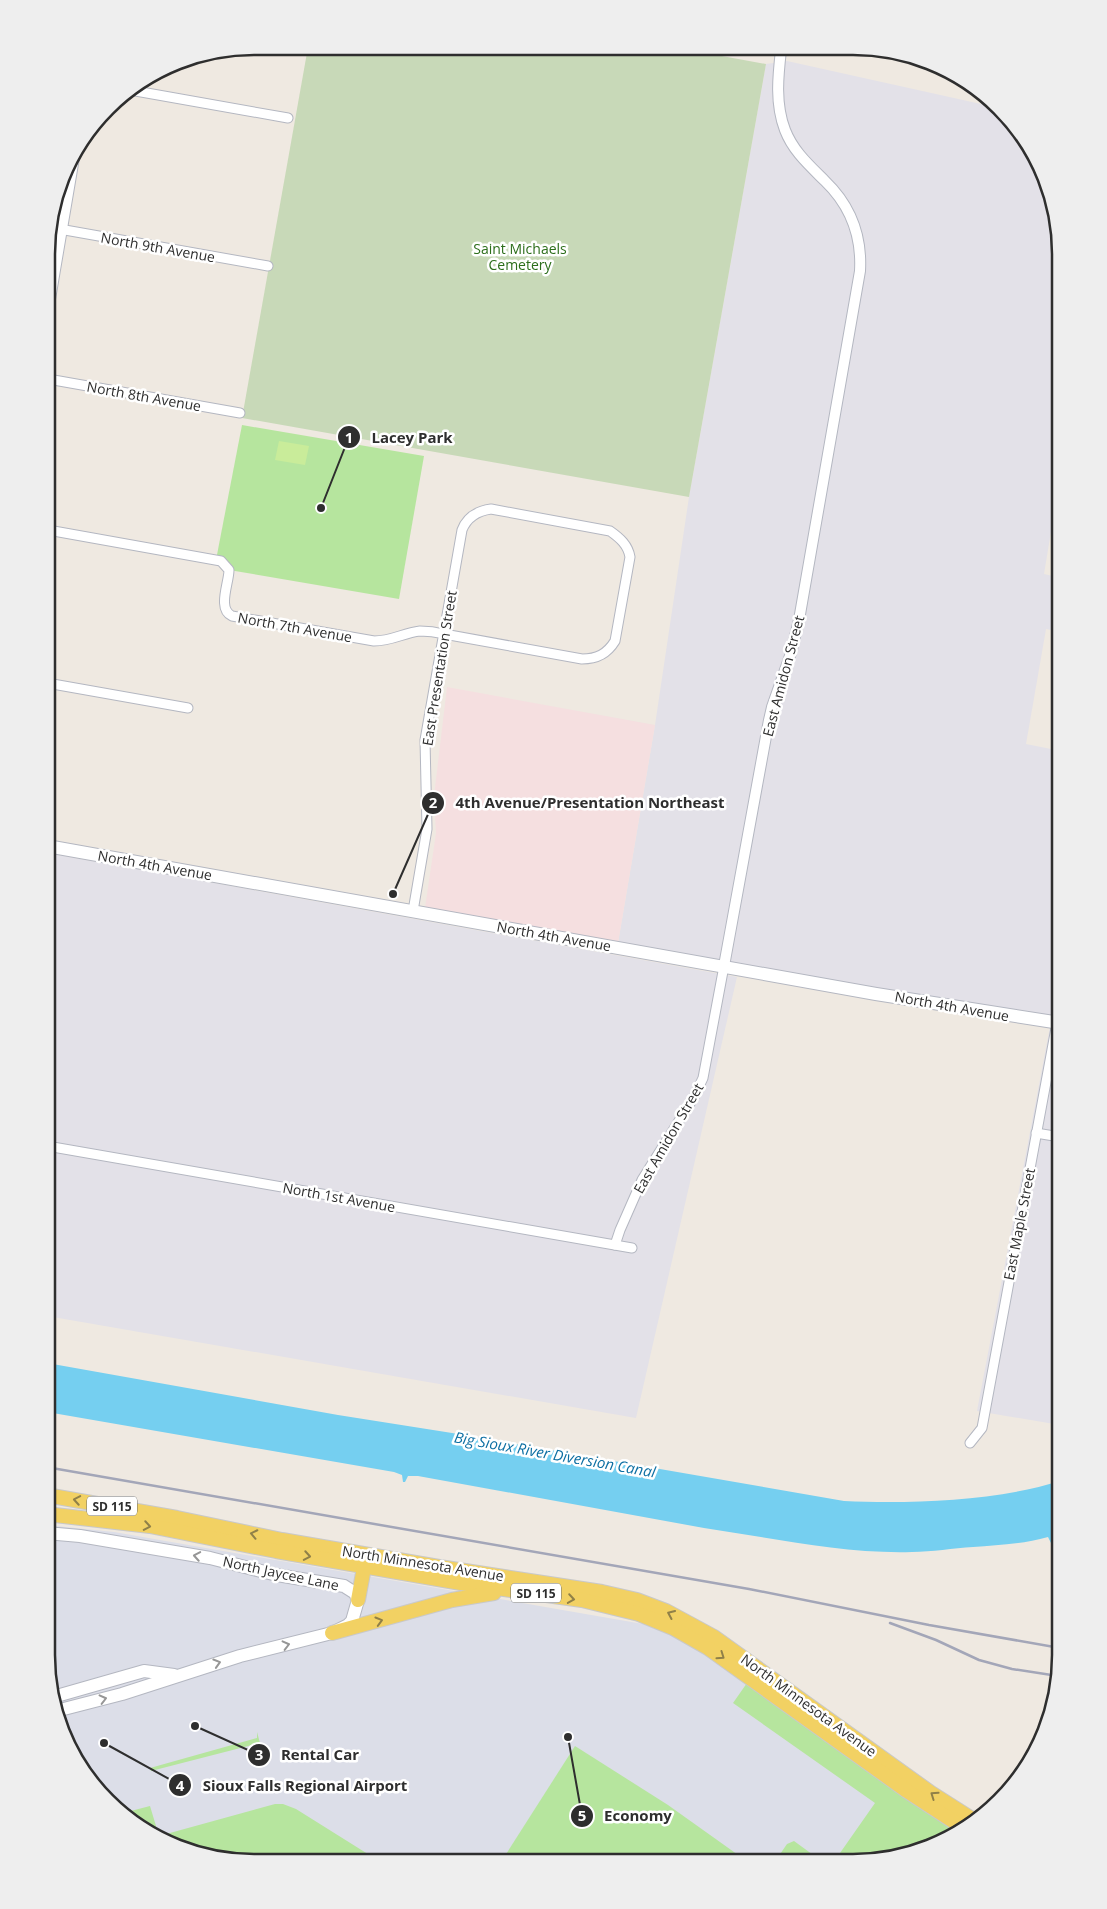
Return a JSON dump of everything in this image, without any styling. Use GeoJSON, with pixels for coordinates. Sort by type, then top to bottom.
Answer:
{"type":"FeatureCollection","features":[{"type":"Feature","properties":{"kind":"main road","name":"North 4th Avenue"},"geometry":{"type":"LineString","coordinates":[[55,847],[944,1005],[1052,1022]]}},
{"type":"Feature","properties":{"kind":"main road","name":"North Minnesota Avenue"},"geometry":{"type":"LineString","coordinates":[[55,1497],[365,1560],[461,1583],[590,1602],[639,1614],[689,1636],[957,1824]]}},
{"type":"Feature","properties":{"kind":"main road","name":"North Minnesota Avenue"},"geometry":{"type":"LineString","coordinates":[[55,1515],[142,1525],[365,1560],[602,1592],[637,1600],[666,1611],[714,1637],[931,1793],[968,1817]]}},
{"type":"Feature","properties":{"kind":"main road","name":"North Jaycee Lane"},"geometry":{"type":"LineString","coordinates":[[55,1533],[201,1557],[277,1575],[344,1586],[355,1593],[358,1600]]}},
{"type":"Feature","properties":{"kind":"main road"},"geometry":{"type":"LineString","coordinates":[[332,1633],[350,1623],[354,1617],[365,1560]]}},
{"type":"Feature","properties":{"kind":"main road"},"geometry":{"type":"LineString","coordinates":[[63,1708],[122,1694],[240,1656],[465,1597],[495,1593],[540,1594]]}},
{"type":"Feature","properties":{"kind":"main road"},"geometry":{"type":"LineString","coordinates":[[60,1696],[144,1671],[179,1675]]}},
{"type":"Feature","properties":{"kind":"street","name":"East Amidon Street"},"geometry":{"type":"LineString","coordinates":[[615,1245],[642,1180],[694,1097],[703,1078],[769,720],[792,653],[799,620],[860,270],[859,240],[850,214],[840,197],[795,149],[782,123],[778,99],[781,55]]}},
{"type":"Feature","properties":{"kind":"street"},"geometry":{"type":"LineString","coordinates":[[140,92],[288,118]]}},
{"type":"Feature","properties":{"kind":"street"},"geometry":{"type":"LineString","coordinates":[[55,270],[71,176]]}},
{"type":"Feature","properties":{"kind":"street","name":"North 9th Avenue"},"geometry":{"type":"LineString","coordinates":[[57,229],[268,266]]}},
{"type":"Feature","properties":{"kind":"street","name":"North 8th Avenue"},"geometry":{"type":"LineString","coordinates":[[55,380],[240,413]]}},
{"type":"Feature","properties":{"kind":"street","name":"East Presentation Street"},"geometry":{"type":"LineString","coordinates":[[413,911],[427,829],[425,740],[462,530],[465,523],[481,510],[491,509],[610,531],[622,539],[629,551],[630,558],[615,640],[610,650],[604,655],[582,659],[444,634]]}},
{"type":"Feature","properties":{"kind":"street","name":"North 7th Avenue"},"geometry":{"type":"LineString","coordinates":[[55,531],[225,562],[229,570],[224,604],[226,611],[232,616],[374,641],[386,641],[421,631],[444,634]]}},
{"type":"Feature","properties":{"kind":"street"},"geometry":{"type":"LineString","coordinates":[[55,684],[188,708]]}},
{"type":"Feature","properties":{"kind":"street","name":"East Maple Street"},"geometry":{"type":"LineString","coordinates":[[970,1443],[982,1428],[1052,1053]]}},
{"type":"Feature","properties":{"kind":"street"},"geometry":{"type":"LineString","coordinates":[[1036,1133],[1052,1136]]}},
{"type":"Feature","properties":{"kind":"street","name":"North 1st Avenue"},"geometry":{"type":"LineString","coordinates":[[55,1147],[632,1248]]}},
{"type":"Feature","properties":{"kind":"shaded area"},"geometry":{"type":"Polygon","coordinates":[[[787,61],[985,105],[1011,133],[1025,155],[1037,178],[1045,203],[1052,241],[1052,526],[1044,574],[1052,576],[1052,630],[1046,629],[1026,744],[1052,749],[1052,1018],[618,943],[655,725],[689,497],[766,64],[787,61]]]}},
{"type":"Feature","properties":{"kind":"shaded area"},"geometry":{"type":"Polygon","coordinates":[[[447,687],[655,725],[618,943],[425,908],[436,833],[434,796],[447,687]]]}},
{"type":"Feature","properties":{"kind":"shaded area"},"geometry":{"type":"Polygon","coordinates":[[[55,854],[737,977],[636,1418],[55,1317],[55,854]]]}},
{"type":"Feature","properties":{"kind":"shaded area"},"geometry":{"type":"Polygon","coordinates":[[[1050,1027],[1052,1027],[1052,1424],[977,1411],[1050,1027]]]}},
{"type":"Feature","properties":{"kind":"shaded area"},"geometry":{"type":"Polygon","coordinates":[[[55,1526],[114,1532],[643,1624],[675,1637],[704,1652],[889,1783],[916,1843],[892,1850],[866,1854],[241,1854],[215,1850],[190,1843],[155,1827],[133,1813],[113,1796],[96,1776],[70,1731],[59,1694],[55,1668],[55,1526]]]}},
{"type":"Feature","properties":{"kind":"green space","name":"Saint Michaels Cemetery"},"geometry":{"type":"Polygon","coordinates":[[[307,55],[717,55],[766,64],[689,497],[242,418],[307,55]]]}},
{"type":"Feature","properties":{"kind":"green space"},"geometry":{"type":"Polygon","coordinates":[[[242,425],[424,456],[399,599],[229,570],[216,560],[242,425]]]}},
{"type":"Feature","properties":{"kind":"green space"},"geometry":{"type":"Polygon","coordinates":[[[279,441],[309,446],[305,465],[275,460],[279,441]]]}},
{"type":"Feature","properties":{"kind":"green space"},"geometry":{"type":"Polygon","coordinates":[[[747,1683],[952,1827],[929,1839],[892,1850],[866,1854],[837,1854],[840,1853],[875,1803],[733,1703],[747,1683]]]}},
{"type":"Feature","properties":{"kind":"green space"},"geometry":{"type":"Polygon","coordinates":[[[257,1732],[260,1743],[151,1771],[150,1768],[257,1738],[257,1732]]]}},
{"type":"Feature","properties":{"kind":"green space"},"geometry":{"type":"Polygon","coordinates":[[[575,1746],[668,1805],[737,1854],[506,1854],[575,1746]]]}},
{"type":"Feature","properties":{"kind":"green space"},"geometry":{"type":"Polygon","coordinates":[[[275,1804],[283,1804],[296,1809],[368,1854],[241,1854],[203,1847],[167,1834],[275,1804]]]}},
{"type":"Feature","properties":{"kind":"green space"},"geometry":{"type":"Polygon","coordinates":[[[150,1806],[157,1828],[131,1811],[150,1806]]]}},
{"type":"Feature","properties":{"kind":"green space"},"geometry":{"type":"Polygon","coordinates":[[[794,1841],[812,1854],[780,1854],[787,1844],[794,1841]]]}},
{"type":"Feature","properties":{"kind":"water","name":"Big Sioux River Diversion Canal"},"geometry":{"type":"Polygon","coordinates":[[[55,1364],[338,1415],[844,1501],[954,1500],[1009,1493],[1052,1483],[1052,1542],[1048,1537],[1011,1544],[912,1552],[834,1548],[704,1528],[418,1476],[408,1476],[405,1482],[403,1482],[402,1475],[394,1472],[55,1413],[55,1364]]]}},
{"type":"Feature","properties":{"kind":"railway"},"geometry":{"type":"LineString","coordinates":[[55,1469],[749,1589],[929,1625],[1052,1647]]}},
{"type":"Feature","properties":{"kind":"railway"},"geometry":{"type":"LineString","coordinates":[[890,1623],[936,1640],[979,1660],[1012,1669],[1051,1675]]}},
{"type":"Feature","properties":{"kind":"place","name":"Lacey Park"},"geometry":{"type":"Point","coordinates":[321,508]}},
{"type":"Feature","properties":{"kind":"place","name":"4th Avenue/Presentation Northeast"},"geometry":{"type":"Point","coordinates":[393,894]}},
{"type":"Feature","properties":{"kind":"place","name":"Rental Car"},"geometry":{"type":"Point","coordinates":[195,1726]}},
{"type":"Feature","properties":{"kind":"place","name":"Economy"},"geometry":{"type":"Point","coordinates":[568,1737]}},
{"type":"Feature","properties":{"kind":"place","name":"Sioux Falls Regional Airport"},"geometry":{"type":"Point","coordinates":[104,1743]}}]}
